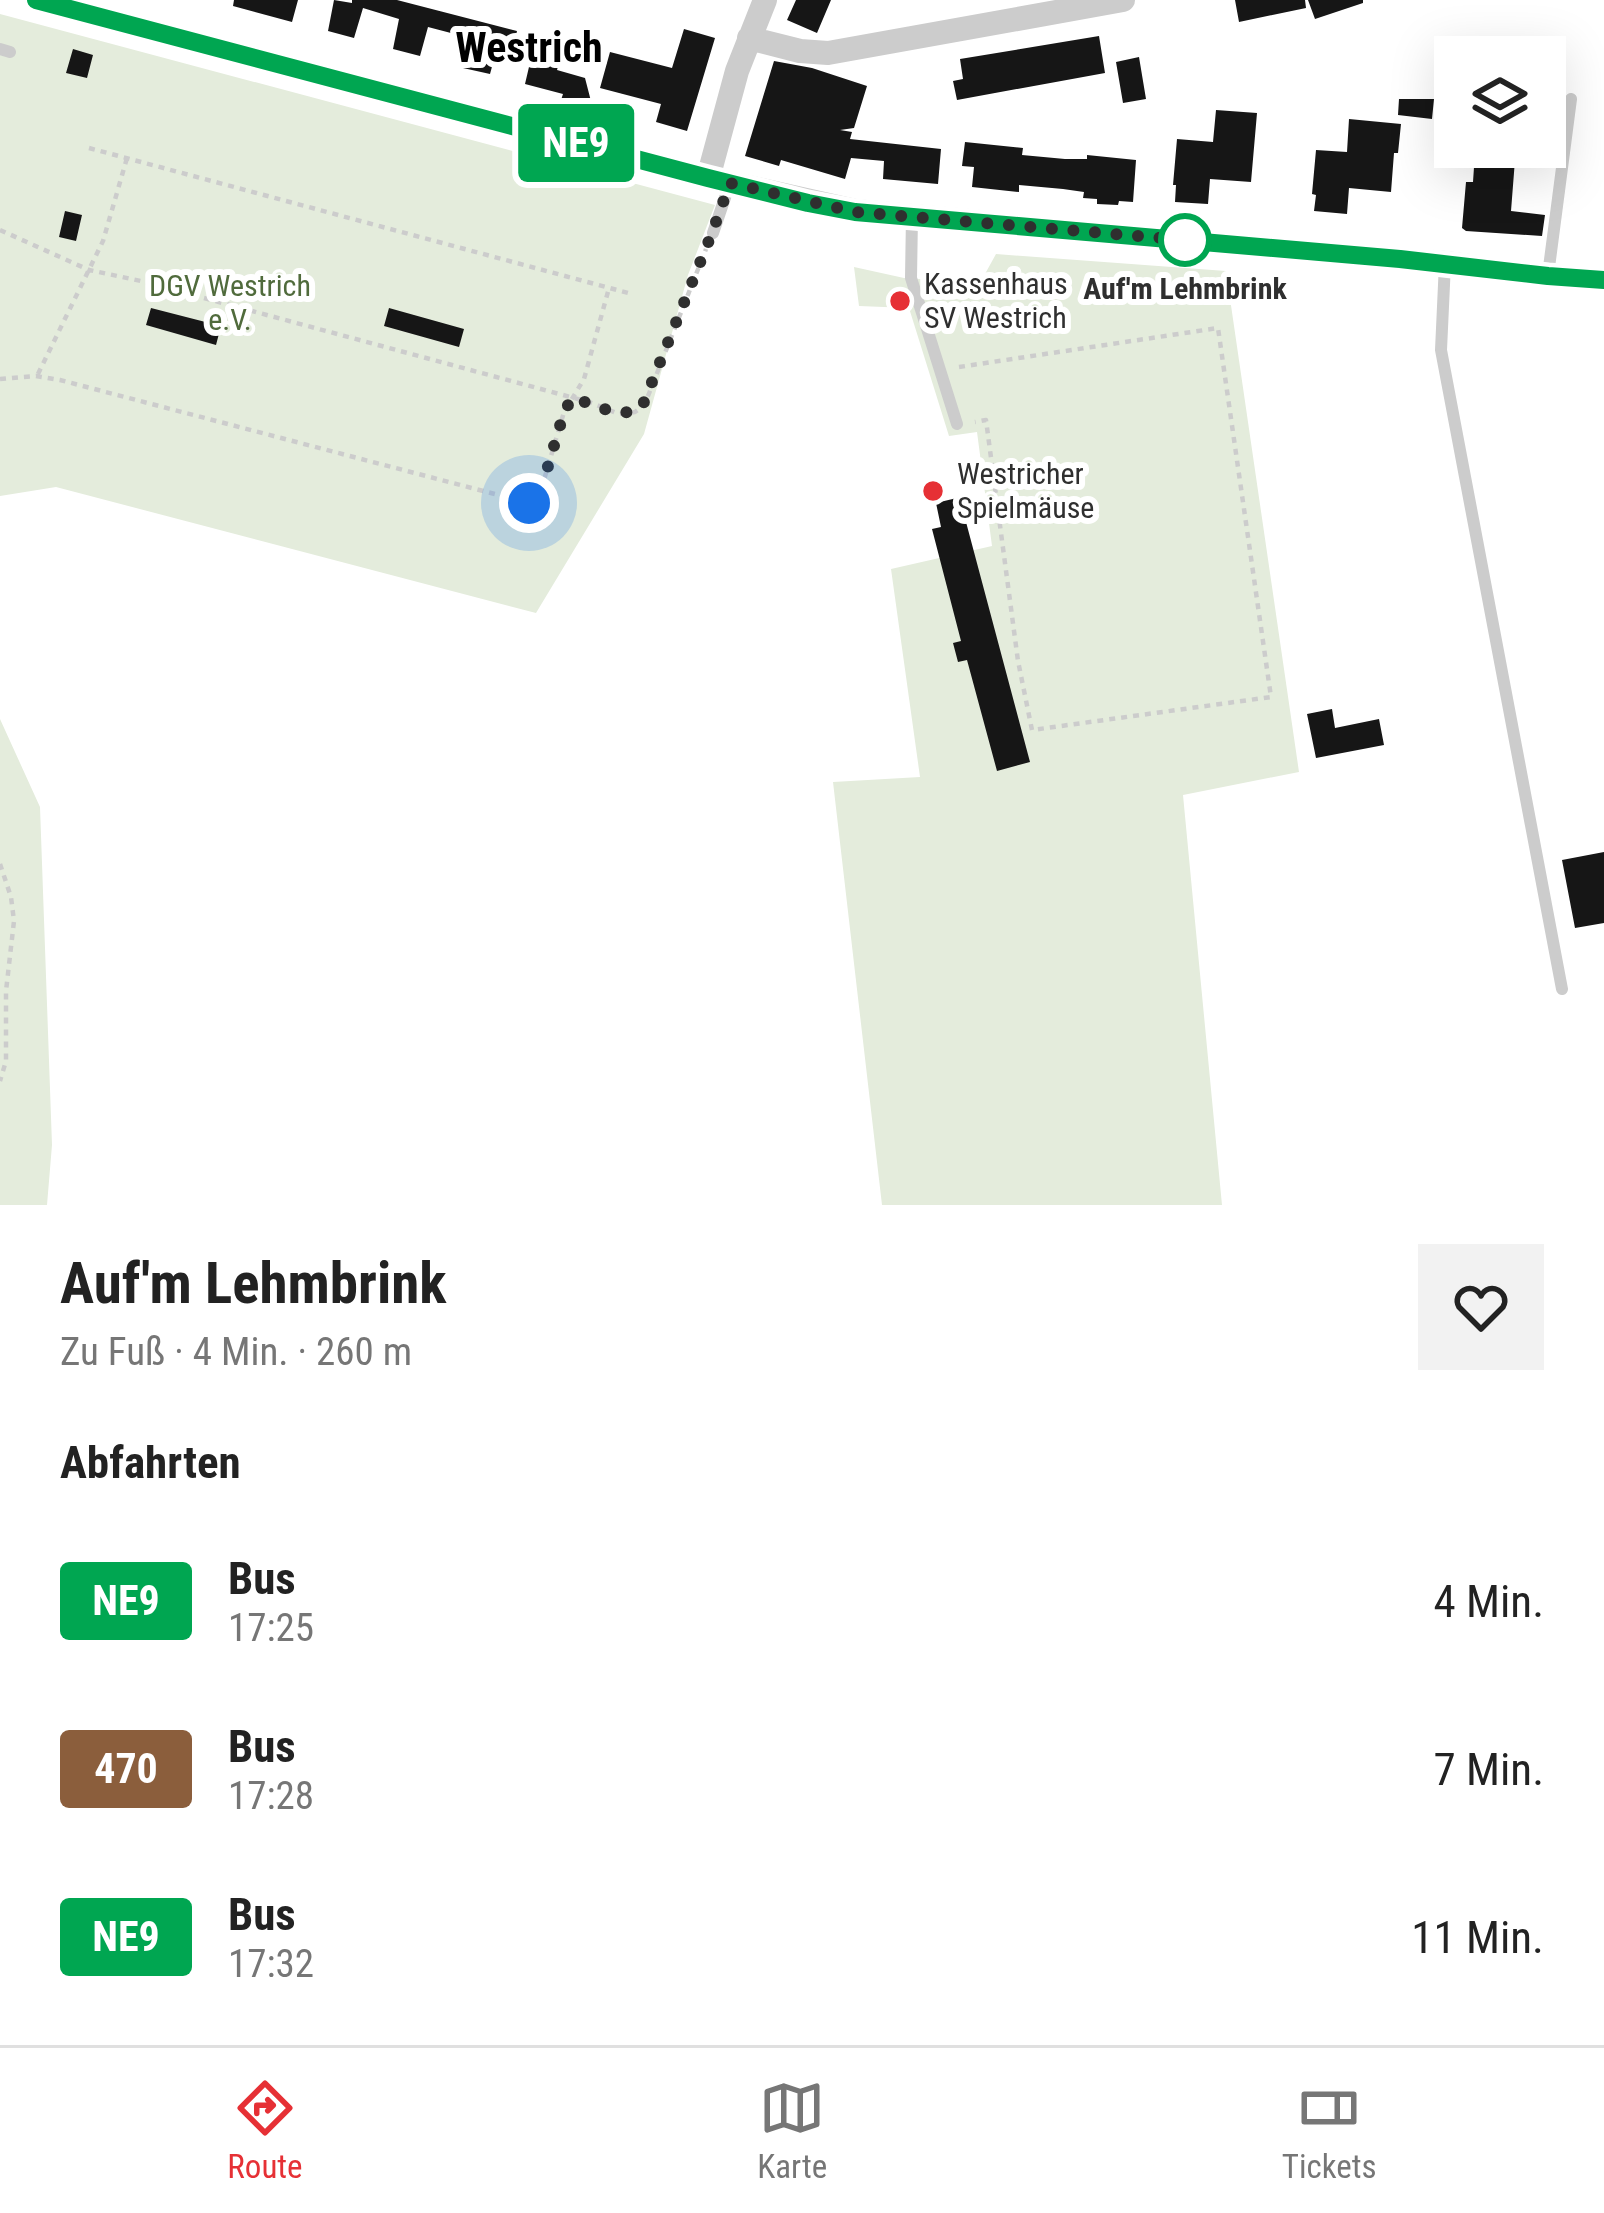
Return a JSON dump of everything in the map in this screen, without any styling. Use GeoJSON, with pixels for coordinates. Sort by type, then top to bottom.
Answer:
{"type":"FeatureCollection","features":[{"type":"Feature","properties":{"kind":"street"},"geometry":{"type":"LineString","coordinates":[[36,0],[824,206],[1604,280]]}},
{"type":"Feature","properties":{"kind":"street"},"geometry":{"type":"LineString","coordinates":[[719,180],[737,70],[765,0]]}},
{"type":"Feature","properties":{"kind":"street"},"geometry":{"type":"LineString","coordinates":[[749,38],[828,53],[1123,0]]}},
{"type":"Feature","properties":{"kind":"lane"},"geometry":{"type":"LineString","coordinates":[[1548,276],[1571,99]]}},
{"type":"Feature","properties":{"kind":"lane"},"geometry":{"type":"LineString","coordinates":[[712,233],[719,180]]}},
{"type":"Feature","properties":{"kind":"lane"},"geometry":{"type":"LineString","coordinates":[[912,216],[911,278],[957,424]]}},
{"type":"Feature","properties":{"kind":"lane"},"geometry":{"type":"LineString","coordinates":[[1444,263],[1441,350],[1562,988]]}},
{"type":"Feature","properties":{"kind":"path"},"geometry":{"type":"LineString","coordinates":[[89,148],[632,294]]}},
{"type":"Feature","properties":{"kind":"path"},"geometry":{"type":"LineString","coordinates":[[36,376],[104,241],[127,158]]}},
{"type":"Feature","properties":{"kind":"path"},"geometry":{"type":"LineString","coordinates":[[0,230],[89,270],[619,414],[642,407],[712,233]]}},
{"type":"Feature","properties":{"kind":"path"},"geometry":{"type":"LineString","coordinates":[[0,380],[36,376],[86,386],[529,503],[541,490],[564,412],[584,379],[609,288]]}},
{"type":"Feature","properties":{"kind":"path"},"geometry":{"type":"LineString","coordinates":[[940,369],[1218,328],[1271,697],[1032,730],[1018,661],[986,420],[957,424]]}},
{"type":"Feature","properties":{"kind":"path"},"geometry":{"type":"LineString","coordinates":[[0,864],[14,921],[0,1082]]}},
{"type":"Feature","properties":{"kind":"green space","name":"DGV Westrich e.V."},"geometry":{"type":"Polygon","coordinates":[[[0,14],[715,205],[688,275],[644,434],[536,613],[56,487],[0,496],[0,14]]]}},
{"type":"Feature","properties":{"kind":"green space"},"geometry":{"type":"Polygon","coordinates":[[[996,254],[1226,271],[1299,772],[1183,795],[1222,1205],[882,1205],[833,782],[920,777],[891,569],[992,546],[977,432],[949,436],[909,308],[859,306],[854,267],[904,278],[980,283],[996,254]]]}},
{"type":"Feature","properties":{"kind":"green space"},"geometry":{"type":"Polygon","coordinates":[[[0,719],[40,807],[52,1145],[47,1205],[0,1205],[0,719]]]}},
{"type":"Feature","properties":{"kind":"building"},"geometry":{"type":"Polygon","coordinates":[[[234,0],[298,0],[292,22],[233,6],[234,0]]]}},
{"type":"Feature","properties":{"kind":"building"},"geometry":{"type":"Polygon","coordinates":[[[334,0],[397,0],[517,31],[513,48],[498,45],[490,74],[463,68],[470,38],[428,27],[420,56],[393,49],[399,19],[363,8],[354,38],[328,31],[334,0]]]}},
{"type":"Feature","properties":{"kind":"building"},"geometry":{"type":"Polygon","coordinates":[[[796,0],[831,0],[817,33],[787,20],[796,0]]]}},
{"type":"Feature","properties":{"kind":"building"},"geometry":{"type":"Polygon","coordinates":[[[1235,0],[1305,0],[1306,8],[1239,22],[1235,0]]]}},
{"type":"Feature","properties":{"kind":"building"},"geometry":{"type":"Polygon","coordinates":[[[1308,0],[1363,0],[1363,3],[1315,19],[1308,0]]]}},
{"type":"Feature","properties":{"kind":"building"},"geometry":{"type":"Polygon","coordinates":[[[684,29],[715,38],[687,131],[656,122],[661,104],[600,88],[610,52],[672,68],[684,29]]]}},
{"type":"Feature","properties":{"kind":"building"},"geometry":{"type":"Polygon","coordinates":[[[1099,36],[1105,73],[957,100],[953,81],[963,79],[960,59],[1099,36]]]}},
{"type":"Feature","properties":{"kind":"building"},"geometry":{"type":"Polygon","coordinates":[[[536,37],[564,45],[557,70],[585,78],[593,109],[561,100],[563,94],[525,84],[536,37]]]}},
{"type":"Feature","properties":{"kind":"building"},"geometry":{"type":"Polygon","coordinates":[[[73,49],[93,55],[87,78],[66,73],[73,49]]]}},
{"type":"Feature","properties":{"kind":"building"},"geometry":{"type":"Polygon","coordinates":[[[1139,57],[1146,99],[1123,103],[1116,62],[1139,57]]]}},
{"type":"Feature","properties":{"kind":"building"},"geometry":{"type":"Polygon","coordinates":[[[774,61],[867,86],[854,128],[840,130],[852,132],[850,139],[941,149],[938,184],[883,179],[884,161],[851,158],[845,179],[781,160],[779,166],[745,156],[774,61]]]}},
{"type":"Feature","properties":{"kind":"building"},"geometry":{"type":"Polygon","coordinates":[[[1399,99],[1434,99],[1432,119],[1398,115],[1399,99]]]}},
{"type":"Feature","properties":{"kind":"building"},"geometry":{"type":"Polygon","coordinates":[[[1216,110],[1257,113],[1251,182],[1210,179],[1208,204],[1175,202],[1177,139],[1213,142],[1216,110]]]}},
{"type":"Feature","properties":{"kind":"building"},"geometry":{"type":"Polygon","coordinates":[[[1349,119],[1401,124],[1391,192],[1349,188],[1347,214],[1314,211],[1316,150],[1347,152],[1349,119]]]}},
{"type":"Feature","properties":{"kind":"building"},"geometry":{"type":"Polygon","coordinates":[[[965,142],[1023,148],[1022,155],[1136,160],[1133,202],[1097,204],[1097,199],[1083,198],[1084,192],[1063,189],[1019,185],[1019,192],[972,187],[974,167],[962,166],[965,142]]]}},
{"type":"Feature","properties":{"kind":"building"},"geometry":{"type":"Polygon","coordinates":[[[1474,168],[1514,168],[1511,211],[1545,215],[1542,236],[1462,228],[1466,182],[1473,182],[1474,168]]]}},
{"type":"Feature","properties":{"kind":"building"},"geometry":{"type":"Polygon","coordinates":[[[65,211],[82,215],[76,241],[59,237],[65,211]]]}},
{"type":"Feature","properties":{"kind":"building"},"geometry":{"type":"Polygon","coordinates":[[[151,308],[221,326],[216,345],[146,325],[151,308]]]}},
{"type":"Feature","properties":{"kind":"building"},"geometry":{"type":"Polygon","coordinates":[[[389,308],[464,329],[459,347],[384,326],[389,308]]]}},
{"type":"Feature","properties":{"kind":"building"},"geometry":{"type":"Polygon","coordinates":[[[965,496],[970,516],[966,522],[1030,762],[997,771],[967,660],[958,662],[953,643],[961,641],[932,529],[941,527],[936,503],[965,496]]]}},
{"type":"Feature","properties":{"kind":"building"},"geometry":{"type":"Polygon","coordinates":[[[1332,709],[1335,728],[1379,719],[1384,745],[1316,758],[1307,714],[1332,709]]]}},
{"type":"Feature","properties":{"kind":"building"},"geometry":{"type":"Polygon","coordinates":[[[1604,852],[1604,923],[1575,928],[1562,860],[1604,852]]]}},
{"type":"Feature","properties":{"kind":"bus line","name":"NE9"},"geometry":{"type":"LineString","coordinates":[[36,0],[708,178],[855,212],[1604,280]]}},
{"type":"Feature","properties":{"kind":"place","name":"Auf'm Lehmbrink"},"geometry":{"type":"Point","coordinates":[1185,240]}},
{"type":"Feature","properties":{"kind":"place","name":"Kassenhaus SV Westrich"},"geometry":{"type":"Point","coordinates":[900,301]}},
{"type":"Feature","properties":{"kind":"place","name":"Westricher Spielmäuse"},"geometry":{"type":"Point","coordinates":[933,491]}},
{"type":"Feature","properties":{"kind":"district","name":"Westrich"},"geometry":{"type":"Point","coordinates":[529,47]}},
{"type":"Feature","properties":{"kind":"route"},"geometry":{"type":"LineString","coordinates":[[529,503],[541,490],[572,398],[619,414],[642,407],[730,183],[855,212],[1185,240]]}}]}
